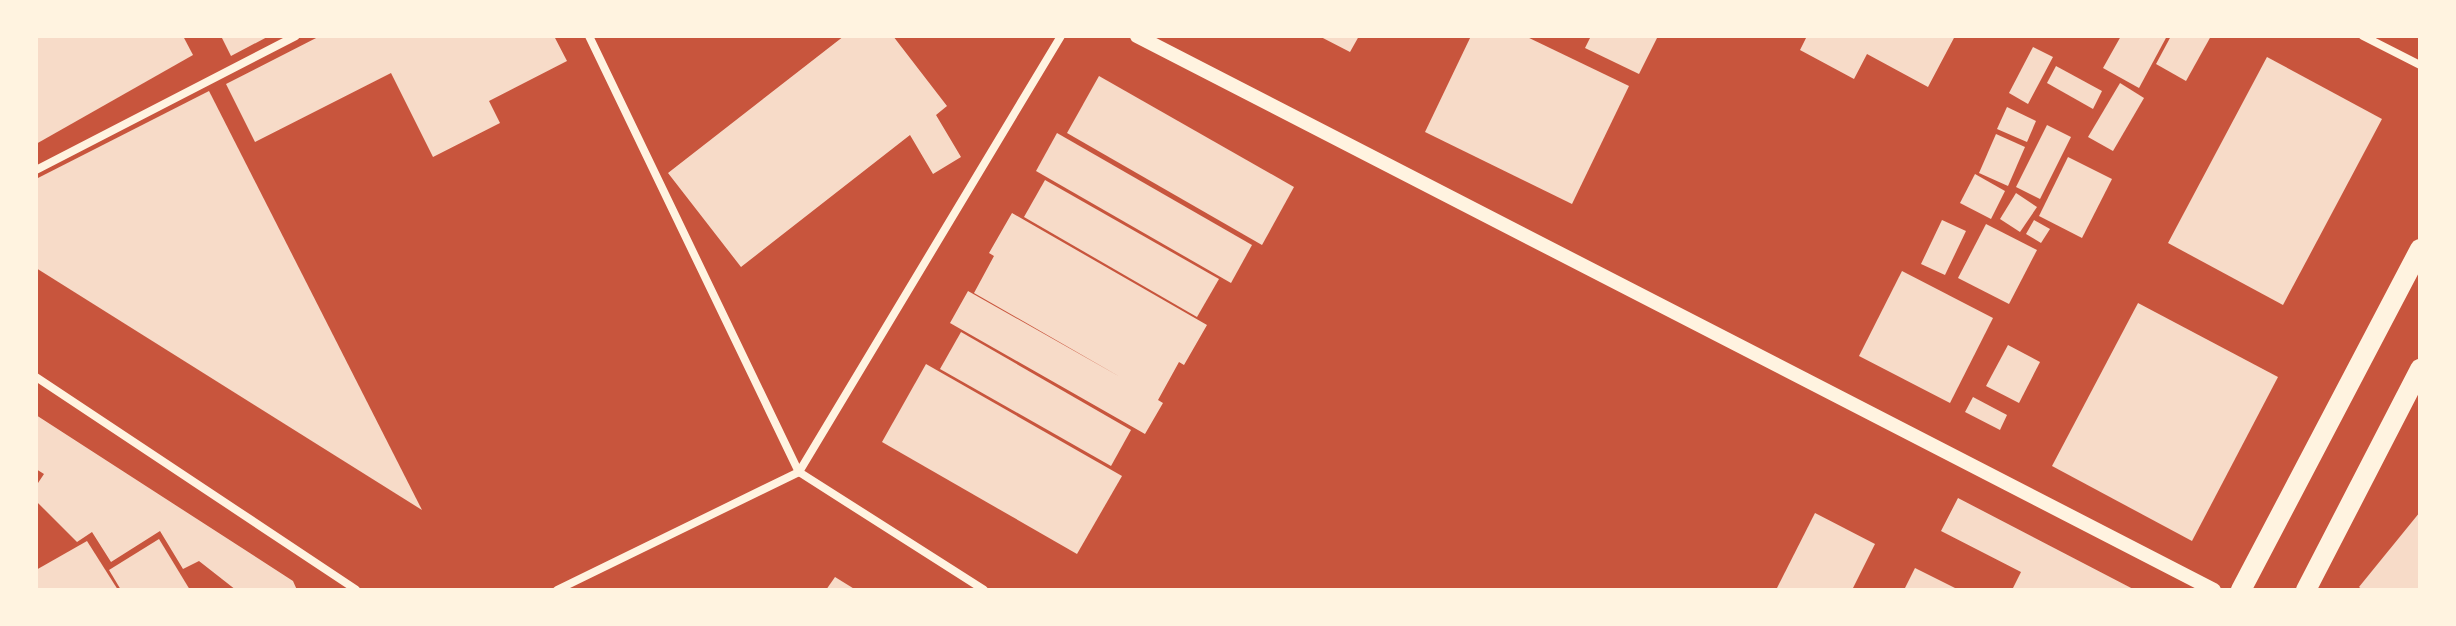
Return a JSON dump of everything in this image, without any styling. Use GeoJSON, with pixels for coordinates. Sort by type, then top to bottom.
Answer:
{"type":"FeatureCollection","features":[{"type":"Feature","properties":{"kind":"main road"},"geometry":{"type":"LineString","coordinates":[[2241,590],[2420,249]]}},
{"type":"Feature","properties":{"kind":"main road"},"geometry":{"type":"LineString","coordinates":[[2306,590],[2420,369]]}},
{"type":"Feature","properties":{"kind":"street"},"geometry":{"type":"LineString","coordinates":[[36,170],[296,36]]}},
{"type":"Feature","properties":{"kind":"street"},"geometry":{"type":"LineString","coordinates":[[589,36],[799,472],[984,590]]}},
{"type":"Feature","properties":{"kind":"street"},"geometry":{"type":"LineString","coordinates":[[557,590],[799,472],[1061,36]]}},
{"type":"Feature","properties":{"kind":"street"},"geometry":{"type":"LineString","coordinates":[[1137,36],[2214,590]]}},
{"type":"Feature","properties":{"kind":"street"},"geometry":{"type":"LineString","coordinates":[[2363,36],[2420,65]]}},
{"type":"Feature","properties":{"kind":"street"},"geometry":{"type":"LineString","coordinates":[[36,377],[356,590]]}},
{"type":"Feature","properties":{"kind":"building"},"geometry":{"type":"Polygon","coordinates":[[[36,36],[183,36],[193,55],[36,144],[36,36]]]}},
{"type":"Feature","properties":{"kind":"building"},"geometry":{"type":"Polygon","coordinates":[[[221,36],[269,36],[231,56],[221,36]]]}},
{"type":"Feature","properties":{"kind":"building"},"geometry":{"type":"Polygon","coordinates":[[[320,36],[554,36],[567,61],[489,101],[500,123],[433,157],[391,73],[255,142],[226,84],[320,36]]]}},
{"type":"Feature","properties":{"kind":"building"},"geometry":{"type":"Polygon","coordinates":[[[844,36],[893,36],[947,106],[936,115],[961,157],[933,174],[910,135],[741,267],[668,173],[844,36]]]}},
{"type":"Feature","properties":{"kind":"building"},"geometry":{"type":"Polygon","coordinates":[[[1319,36],[1359,36],[1350,52],[1319,36]]]}},
{"type":"Feature","properties":{"kind":"building"},"geometry":{"type":"Polygon","coordinates":[[[1471,36],[1525,36],[1629,86],[1572,204],[1425,132],[1471,36]]]}},
{"type":"Feature","properties":{"kind":"building"},"geometry":{"type":"Polygon","coordinates":[[[1591,36],[1658,36],[1639,74],[1585,48],[1591,36]]]}},
{"type":"Feature","properties":{"kind":"building"},"geometry":{"type":"Polygon","coordinates":[[[1807,36],[1955,36],[1928,87],[1867,54],[1854,79],[1800,50],[1807,36]]]}},
{"type":"Feature","properties":{"kind":"building"},"geometry":{"type":"Polygon","coordinates":[[[2121,36],[2167,36],[2139,88],[2103,68],[2121,36]]]}},
{"type":"Feature","properties":{"kind":"building"},"geometry":{"type":"Polygon","coordinates":[[[2171,36],[2211,36],[2186,81],[2156,64],[2171,36]]]}},
{"type":"Feature","properties":{"kind":"building"},"geometry":{"type":"Polygon","coordinates":[[[2033,47],[2053,57],[2028,104],[2009,93],[2033,47]]]}},
{"type":"Feature","properties":{"kind":"building"},"geometry":{"type":"Polygon","coordinates":[[[2267,57],[2382,119],[2283,305],[2168,243],[2267,57]]]}},
{"type":"Feature","properties":{"kind":"building"},"geometry":{"type":"Polygon","coordinates":[[[2056,66],[2102,91],[2093,109],[2047,83],[2056,66]]]}},
{"type":"Feature","properties":{"kind":"building"},"geometry":{"type":"Polygon","coordinates":[[[1099,76],[1294,187],[1262,245],[1067,133],[1099,76]]]}},
{"type":"Feature","properties":{"kind":"building"},"geometry":{"type":"Polygon","coordinates":[[[2120,83],[2144,98],[2113,151],[2088,137],[2120,83]]]}},
{"type":"Feature","properties":{"kind":"building"},"geometry":{"type":"Polygon","coordinates":[[[209,91],[422,510],[36,268],[36,179],[209,91]]]}},
{"type":"Feature","properties":{"kind":"building"},"geometry":{"type":"Polygon","coordinates":[[[2007,107],[2036,121],[2027,142],[1997,129],[2007,107]]]}},
{"type":"Feature","properties":{"kind":"building"},"geometry":{"type":"Polygon","coordinates":[[[2047,125],[2071,137],[2040,199],[2016,187],[2047,125]]]}},
{"type":"Feature","properties":{"kind":"building"},"geometry":{"type":"Polygon","coordinates":[[[1057,133],[1252,245],[1231,283],[1036,171],[1057,133]]]}},
{"type":"Feature","properties":{"kind":"building"},"geometry":{"type":"Polygon","coordinates":[[[1996,134],[2025,147],[2008,186],[1979,173],[1996,134]]]}},
{"type":"Feature","properties":{"kind":"building"},"geometry":{"type":"Polygon","coordinates":[[[2068,157],[2112,179],[2082,238],[2039,216],[2068,157]]]}},
{"type":"Feature","properties":{"kind":"building"},"geometry":{"type":"Polygon","coordinates":[[[1975,174],[2005,191],[1991,219],[1960,203],[1975,174]]]}},
{"type":"Feature","properties":{"kind":"building"},"geometry":{"type":"Polygon","coordinates":[[[1045,180],[1219,279],[1197,317],[1024,217],[1045,180]]]}},
{"type":"Feature","properties":{"kind":"building"},"geometry":{"type":"Polygon","coordinates":[[[2016,193],[2037,207],[2020,232],[2000,219],[2016,193]]]}},
{"type":"Feature","properties":{"kind":"building"},"geometry":{"type":"Polygon","coordinates":[[[1012,213],[1207,325],[1184,365],[1179,362],[1158,400],[1163,403],[1145,434],[950,323],[968,291],[1122,378],[974,293],[994,256],[989,253],[1012,213]]]}},
{"type":"Feature","properties":{"kind":"building"},"geometry":{"type":"Polygon","coordinates":[[[1942,220],[1966,231],[1945,275],[1921,264],[1942,220]]]}},
{"type":"Feature","properties":{"kind":"building"},"geometry":{"type":"Polygon","coordinates":[[[2034,220],[2050,229],[2041,243],[2026,234],[2034,220]]]}},
{"type":"Feature","properties":{"kind":"building"},"geometry":{"type":"Polygon","coordinates":[[[1986,224],[2037,250],[2009,304],[1958,278],[1986,224]]]}},
{"type":"Feature","properties":{"kind":"building"},"geometry":{"type":"Polygon","coordinates":[[[1902,271],[1993,318],[1950,403],[1859,356],[1902,271]]]}},
{"type":"Feature","properties":{"kind":"building"},"geometry":{"type":"Polygon","coordinates":[[[2138,303],[2278,377],[2192,541],[2052,466],[2138,303]]]}},
{"type":"Feature","properties":{"kind":"building"},"geometry":{"type":"Polygon","coordinates":[[[961,332],[1131,430],[1111,466],[940,369],[961,332]]]}},
{"type":"Feature","properties":{"kind":"building"},"geometry":{"type":"Polygon","coordinates":[[[2008,345],[2040,362],[2019,403],[1986,386],[2008,345]]]}},
{"type":"Feature","properties":{"kind":"building"},"geometry":{"type":"Polygon","coordinates":[[[926,364],[1122,476],[1077,554],[882,442],[926,364]]]}},
{"type":"Feature","properties":{"kind":"building"},"geometry":{"type":"Polygon","coordinates":[[[1973,397],[2007,415],[2000,430],[1965,412],[1973,397]]]}},
{"type":"Feature","properties":{"kind":"building"},"geometry":{"type":"Polygon","coordinates":[[[36,415],[293,581],[297,590],[236,590],[199,561],[183,569],[160,531],[111,562],[92,532],[77,542],[36,501],[36,486],[44,474],[36,469],[36,415]]]}},
{"type":"Feature","properties":{"kind":"building"},"geometry":{"type":"Polygon","coordinates":[[[1958,498],[2135,590],[2012,590],[2021,572],[1941,531],[1958,498]]]}},
{"type":"Feature","properties":{"kind":"building"},"geometry":{"type":"Polygon","coordinates":[[[2420,512],[2420,590],[2363,590],[2359,587],[2420,512]]]}},
{"type":"Feature","properties":{"kind":"building"},"geometry":{"type":"Polygon","coordinates":[[[1815,513],[1875,544],[1852,590],[1776,590],[1815,513]]]}},
{"type":"Feature","properties":{"kind":"building"},"geometry":{"type":"Polygon","coordinates":[[[159,539],[190,590],[121,590],[109,570],[159,539]]]}},
{"type":"Feature","properties":{"kind":"building"},"geometry":{"type":"Polygon","coordinates":[[[87,541],[118,590],[36,590],[36,570],[87,541]]]}},
{"type":"Feature","properties":{"kind":"building"},"geometry":{"type":"Polygon","coordinates":[[[1915,568],[1959,590],[1904,590],[1915,568]]]}},
{"type":"Feature","properties":{"kind":"building"},"geometry":{"type":"Polygon","coordinates":[[[835,577],[856,590],[826,590],[835,577]]]}}]}
